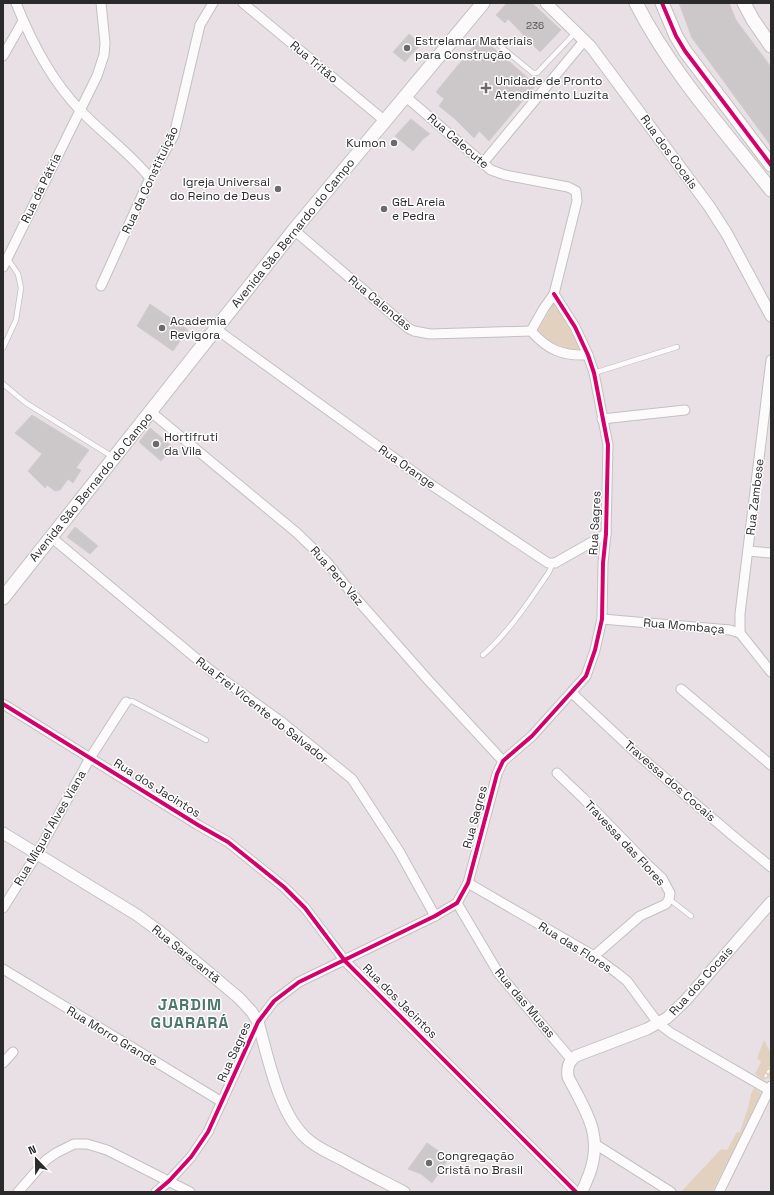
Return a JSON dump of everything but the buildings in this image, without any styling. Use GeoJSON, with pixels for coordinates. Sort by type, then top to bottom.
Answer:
{"type":"FeatureCollection","features":[{"type":"Feature","properties":{"kind":"main road","name":"Avenida São Bernardo do Campo"},"geometry":{"type":"LineString","coordinates":[[3,598],[294,230],[483,3]]}},
{"type":"Feature","properties":{"kind":"main road"},"geometry":{"type":"LineString","coordinates":[[636,3],[681,76],[771,190]]}},
{"type":"Feature","properties":{"kind":"main road"},"geometry":{"type":"LineString","coordinates":[[662,3],[676,36],[685,51],[771,165]]}},
{"type":"Feature","properties":{"kind":"main road"},"geometry":{"type":"LineString","coordinates":[[744,3],[753,20],[771,46]]}},
{"type":"Feature","properties":{"kind":"street"},"geometry":{"type":"LineString","coordinates":[[16,3],[38,51],[57,81],[80,110],[141,167],[150,178]]}},
{"type":"Feature","properties":{"kind":"street","name":"Rua da Pátria"},"geometry":{"type":"LineString","coordinates":[[5,263],[97,76],[104,55],[105,43],[100,3]]}},
{"type":"Feature","properties":{"kind":"street","name":"Rua da Constituição"},"geometry":{"type":"LineString","coordinates":[[101,286],[150,178],[174,135],[200,26],[213,3]]}},
{"type":"Feature","properties":{"kind":"street","name":"Rua Tritão"},"geometry":{"type":"LineString","coordinates":[[243,3],[384,121]]}},
{"type":"Feature","properties":{"kind":"street","name":"Rua dos Cocais"},"geometry":{"type":"LineString","coordinates":[[546,3],[591,47],[709,206],[727,234],[771,316]]}},
{"type":"Feature","properties":{"kind":"street"},"geometry":{"type":"LineString","coordinates":[[3,56],[23,21]]}},
{"type":"Feature","properties":{"kind":"street"},"geometry":{"type":"LineString","coordinates":[[483,163],[584,41]]}},
{"type":"Feature","properties":{"kind":"street","name":"Rua Calecute"},"geometry":{"type":"LineString","coordinates":[[405,96],[483,163],[496,172],[568,187],[576,191],[577,201],[554,294]]}},
{"type":"Feature","properties":{"kind":"street","name":"Rua Calendas"},"geometry":{"type":"LineString","coordinates":[[294,230],[408,328],[414,331],[430,334],[531,331]]}},
{"type":"Feature","properties":{"kind":"street"},"geometry":{"type":"LineString","coordinates":[[554,294],[531,331],[550,348],[562,353],[588,355]]}},
{"type":"Feature","properties":{"kind":"street","name":"Rua Sagres"},"geometry":{"type":"LineString","coordinates":[[156,1192],[169,1181],[199,1146],[208,1132],[258,1022],[274,1000],[299,982],[435,916],[457,903],[468,883],[498,774],[503,761],[532,736],[586,676],[599,635],[602,619],[608,445],[594,372],[588,355],[575,327],[554,294]]}},
{"type":"Feature","properties":{"kind":"street","name":"Rua Orange"},"geometry":{"type":"LineString","coordinates":[[216,329],[433,486],[540,558],[552,564]]}},
{"type":"Feature","properties":{"kind":"street","name":"Rua Zambese"},"geometry":{"type":"LineString","coordinates":[[740,633],[740,614],[771,360]]}},
{"type":"Feature","properties":{"kind":"street"},"geometry":{"type":"LineString","coordinates":[[602,419],[685,410]]}},
{"type":"Feature","properties":{"kind":"street","name":"Rua Pero Vaz"},"geometry":{"type":"LineString","coordinates":[[151,412],[297,533],[326,561],[354,596],[429,681],[503,761]]}},
{"type":"Feature","properties":{"kind":"street"},"geometry":{"type":"LineString","coordinates":[[552,564],[606,534]]}},
{"type":"Feature","properties":{"kind":"street","name":"Rua Frei Vicente do Salvador"},"geometry":{"type":"LineString","coordinates":[[51,537],[210,670],[283,723],[352,779],[399,851],[435,916]]}},
{"type":"Feature","properties":{"kind":"street"},"geometry":{"type":"LineString","coordinates":[[748,551],[771,554]]}},
{"type":"Feature","properties":{"kind":"street","name":"Rua Mombaça"},"geometry":{"type":"LineString","coordinates":[[602,619],[720,628],[740,633],[771,672]]}},
{"type":"Feature","properties":{"kind":"street"},"geometry":{"type":"LineString","coordinates":[[681,689],[771,765]]}},
{"type":"Feature","properties":{"kind":"street","name":"Travessa dos Cocais"},"geometry":{"type":"LineString","coordinates":[[572,693],[636,753],[771,867]]}},
{"type":"Feature","properties":{"kind":"street","name":"Rua Miguel Alves Viana"},"geometry":{"type":"LineString","coordinates":[[3,908],[37,854],[90,758],[126,702]]}},
{"type":"Feature","properties":{"kind":"street","name":"Rua dos Jacintos"},"geometry":{"type":"LineString","coordinates":[[3,704],[228,842],[284,887],[305,908],[345,961],[576,1192]]}},
{"type":"Feature","properties":{"kind":"street","name":"Travessa das Flores"},"geometry":{"type":"LineString","coordinates":[[557,774],[583,798],[662,878],[670,893],[666,904],[640,916],[594,956]]}},
{"type":"Feature","properties":{"kind":"street","name":"Rua Saracantã"},"geometry":{"type":"LineString","coordinates":[[3,833],[137,915],[163,934],[239,998],[252,1012],[258,1022],[279,1092],[294,1124],[305,1137],[320,1148],[404,1192]]}},
{"type":"Feature","properties":{"kind":"street","name":"Rua das Flores"},"geometry":{"type":"LineString","coordinates":[[468,883],[594,956],[627,981],[658,1023],[671,1033],[770,1088]]}},
{"type":"Feature","properties":{"kind":"street","name":"Rua dos Cocais"},"geometry":{"type":"LineString","coordinates":[[571,1059],[647,1029],[667,1018],[685,1001],[771,902]]}},
{"type":"Feature","properties":{"kind":"street","name":"Rua das Musas"},"geometry":{"type":"LineString","coordinates":[[457,903],[499,974],[571,1059]]}},
{"type":"Feature","properties":{"kind":"street","name":"Rua Morro Grande"},"geometry":{"type":"LineString","coordinates":[[3,969],[222,1102]]}},
{"type":"Feature","properties":{"kind":"street"},"geometry":{"type":"LineString","coordinates":[[3,1063],[13,1052]]}},
{"type":"Feature","properties":{"kind":"street"},"geometry":{"type":"LineString","coordinates":[[571,1059],[567,1069],[568,1077],[589,1117],[594,1133],[595,1144],[594,1162],[581,1192]]}},
{"type":"Feature","properties":{"kind":"street"},"geometry":{"type":"LineString","coordinates":[[719,1192],[770,1088]]}},
{"type":"Feature","properties":{"kind":"street"},"geometry":{"type":"LineString","coordinates":[[18,1192],[46,1160],[64,1148],[74,1144],[87,1144],[107,1150],[190,1192]]}},
{"type":"Feature","properties":{"kind":"street"},"geometry":{"type":"LineString","coordinates":[[595,1144],[671,1192]]}},
{"type":"Feature","properties":{"kind":"lane"},"geometry":{"type":"LineString","coordinates":[[500,46],[533,73],[537,73],[575,33]]}},
{"type":"Feature","properties":{"kind":"lane"},"geometry":{"type":"LineString","coordinates":[[3,348],[16,320],[22,288],[18,274],[5,263]]}},
{"type":"Feature","properties":{"kind":"lane"},"geometry":{"type":"LineString","coordinates":[[594,372],[677,347]]}},
{"type":"Feature","properties":{"kind":"lane"},"geometry":{"type":"LineString","coordinates":[[3,384],[26,403],[114,458]]}},
{"type":"Feature","properties":{"kind":"lane"},"geometry":{"type":"LineString","coordinates":[[483,655],[498,641],[514,620],[549,572],[552,564]]}},
{"type":"Feature","properties":{"kind":"lane","name":"Rua Miguel Alves Viana"},"geometry":{"type":"LineString","coordinates":[[126,702],[132,701],[206,740]]}},
{"type":"Feature","properties":{"kind":"lane"},"geometry":{"type":"LineString","coordinates":[[669,899],[691,916]]}},
{"type":"Feature","properties":{"kind":"path"},"geometry":{"type":"LineString","coordinates":[[763,1080],[771,1067]]}},
{"type":"Feature","properties":{"kind":"shaded area"},"geometry":{"type":"Polygon","coordinates":[[[554,303],[580,350],[562,347],[547,338],[538,330],[554,303]]]}},
{"type":"Feature","properties":{"kind":"shaded area"},"geometry":{"type":"Polygon","coordinates":[[[764,1040],[771,1053],[771,1074],[769,1078],[763,1080],[755,1074],[761,1062],[757,1058],[764,1040]]]}},
{"type":"Feature","properties":{"kind":"shaded area"},"geometry":{"type":"Polygon","coordinates":[[[754,1088],[762,1095],[712,1192],[681,1192],[721,1149],[727,1150],[737,1132],[740,1132],[754,1088]]]}},
{"type":"Feature","properties":{"kind":"cycle path"},"geometry":{"type":"LineString","coordinates":[[662,3],[676,36],[685,51],[771,165]]}},
{"type":"Feature","properties":{"kind":"cycle path"},"geometry":{"type":"LineString","coordinates":[[156,1192],[169,1181],[191,1157],[208,1132],[258,1022],[274,1001],[299,982],[435,916],[457,903],[468,883],[497,774],[503,761],[532,736],[586,676],[595,650],[602,619],[608,445],[594,373],[588,355],[575,327],[554,294]]}},
{"type":"Feature","properties":{"kind":"cycle path"},"geometry":{"type":"LineString","coordinates":[[3,704],[228,842],[284,887],[305,908],[345,961],[576,1192]]}},
{"type":"Feature","properties":{"kind":"place","name":"Estrelamar Materiais para Construção"},"geometry":{"type":"Point","coordinates":[407,48]}},
{"type":"Feature","properties":{"kind":"place","name":"Unidade de Pronto Atendimento Luzita"},"geometry":{"type":"Point","coordinates":[486,88]}},
{"type":"Feature","properties":{"kind":"place","name":"Kumon"},"geometry":{"type":"Point","coordinates":[394,143]}},
{"type":"Feature","properties":{"kind":"place","name":"Igreja Universal do Reino de Deus"},"geometry":{"type":"Point","coordinates":[278,189]}},
{"type":"Feature","properties":{"kind":"place","name":"G&L Areia e Pedra"},"geometry":{"type":"Point","coordinates":[384,209]}},
{"type":"Feature","properties":{"kind":"place","name":"Academia Revigora"},"geometry":{"type":"Point","coordinates":[162,328]}},
{"type":"Feature","properties":{"kind":"place","name":"Hortifruti da Vila"},"geometry":{"type":"Point","coordinates":[156,444]}},
{"type":"Feature","properties":{"kind":"place","name":"Congregação Cristã no Brasil"},"geometry":{"type":"Point","coordinates":[429,1163]}},
{"type":"Feature","properties":{"kind":"district","name":"JARDIM GUARARÁ"},"geometry":{"type":"Point","coordinates":[190,1013]}}]}
